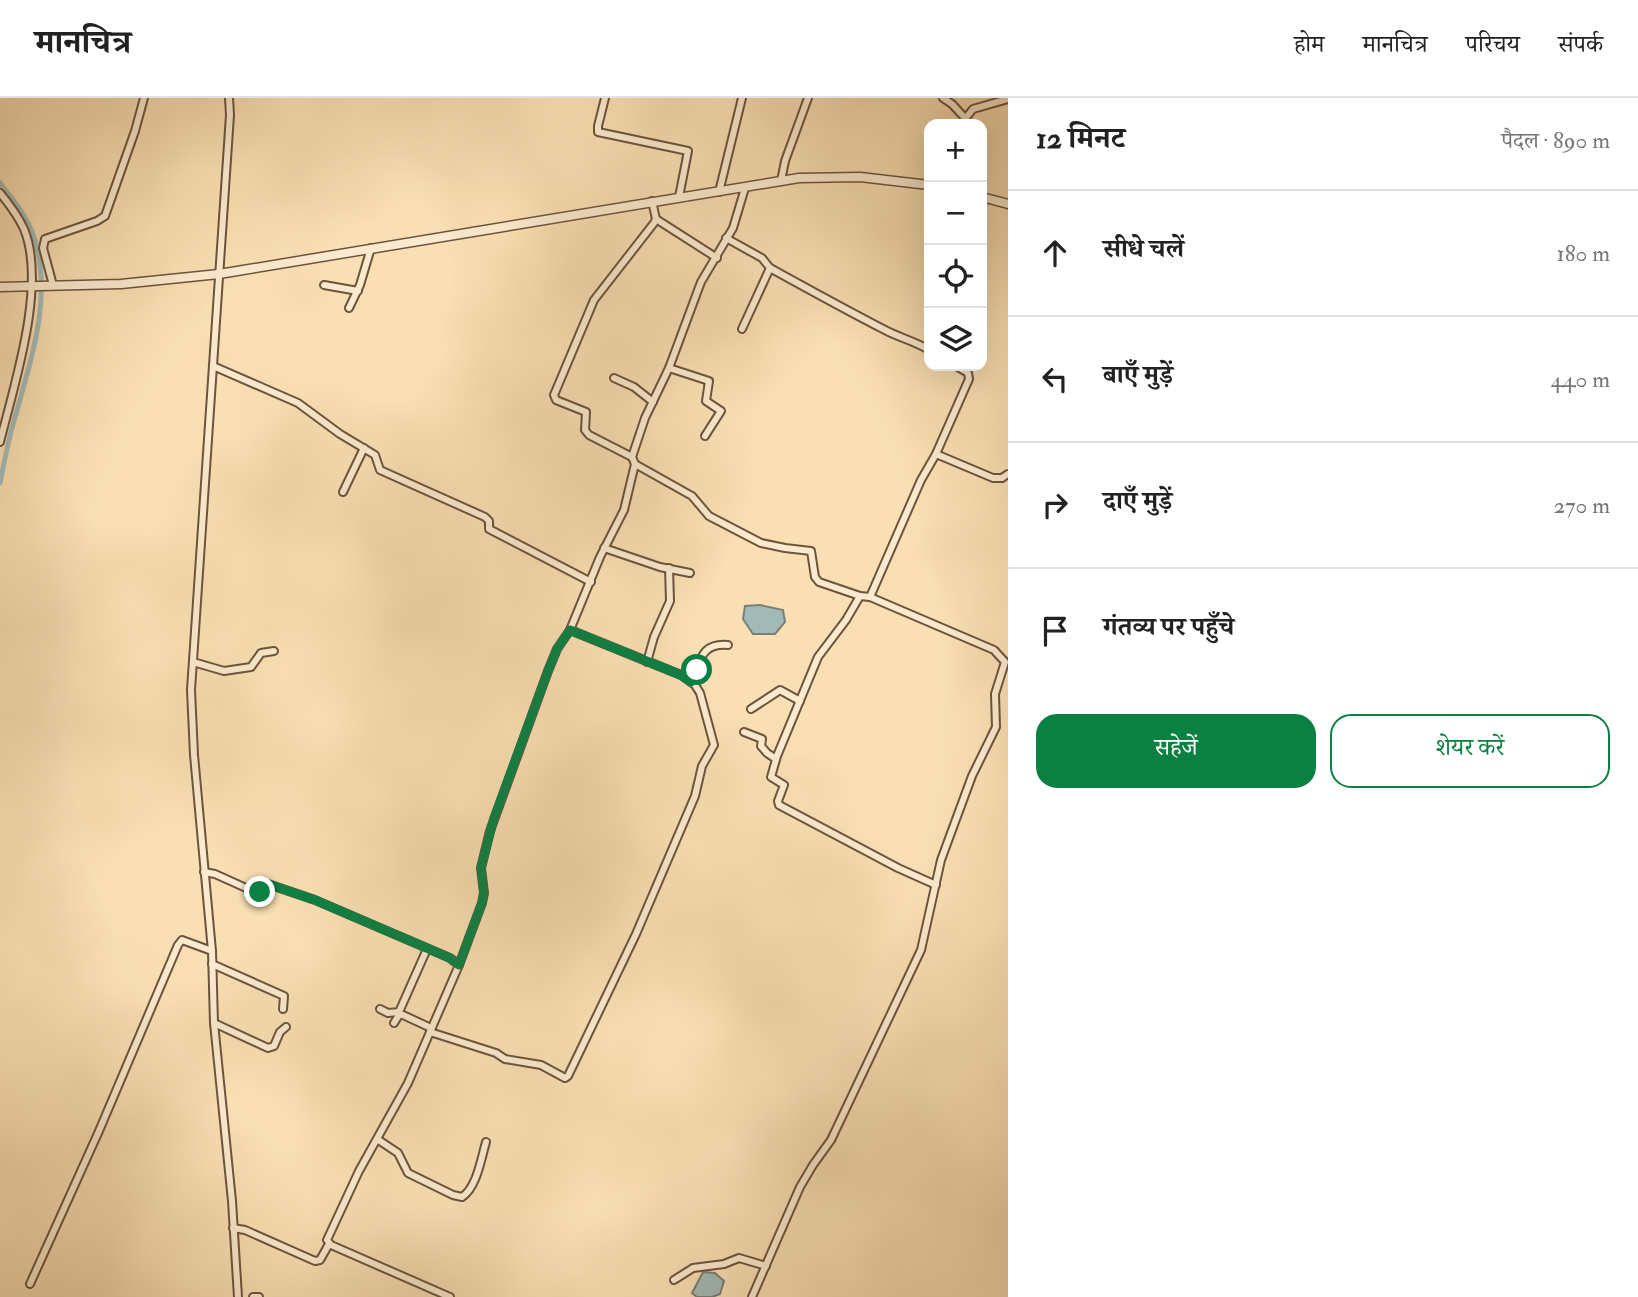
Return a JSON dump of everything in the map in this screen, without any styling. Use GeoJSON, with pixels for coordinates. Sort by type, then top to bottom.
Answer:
{"type":"FeatureCollection","features":[{"type":"Feature","properties":{"kind":"street"},"geometry":{"type":"LineString","coordinates":[[0,442],[25,334],[42,286],[45,239],[105,216],[144,98]]}},
{"type":"Feature","properties":{"kind":"street"},"geometry":{"type":"LineString","coordinates":[[229,98],[191,690],[194,755],[212,951],[215,1023],[239,1295]]}},
{"type":"Feature","properties":{"kind":"street"},"geometry":{"type":"LineString","coordinates":[[605,98],[598,132],[688,151],[679,197]]}},
{"type":"Feature","properties":{"kind":"street"},"geometry":{"type":"LineString","coordinates":[[719,192],[742,98]]}},
{"type":"Feature","properties":{"kind":"street"},"geometry":{"type":"LineString","coordinates":[[781,181],[785,161],[808,98]]}},
{"type":"Feature","properties":{"kind":"street"},"geometry":{"type":"LineString","coordinates":[[943,98],[952,104],[961,119]]}},
{"type":"Feature","properties":{"kind":"street"},"geometry":{"type":"LineString","coordinates":[[964,119],[980,106],[1008,99]]}},
{"type":"Feature","properties":{"kind":"street"},"geometry":{"type":"LineString","coordinates":[[0,287],[133,283],[219,274],[781,181],[860,177],[924,184]]}},
{"type":"Feature","properties":{"kind":"street"},"geometry":{"type":"LineString","coordinates":[[632,457],[701,282],[733,228],[745,188]]}},
{"type":"Feature","properties":{"kind":"street"},"geometry":{"type":"LineString","coordinates":[[0,193],[24,230],[30,264],[42,286]]}},
{"type":"Feature","properties":{"kind":"street"},"geometry":{"type":"LineString","coordinates":[[987,198],[1008,204]]}},
{"type":"Feature","properties":{"kind":"street"},"geometry":{"type":"LineString","coordinates":[[652,201],[656,219],[717,258]]}},
{"type":"Feature","properties":{"kind":"street"},"geometry":{"type":"LineString","coordinates":[[233,1228],[245,1230],[320,1261],[348,1194],[408,1083],[459,965],[482,903],[484,893],[481,868],[494,818],[557,649],[570,630],[604,548],[624,510],[635,464],[632,457],[589,435],[585,430],[586,412],[556,400],[554,395],[594,300],[656,219]]}},
{"type":"Feature","properties":{"kind":"street"},"geometry":{"type":"LineString","coordinates":[[726,238],[762,258],[770,268],[901,339],[917,342],[924,347]]}},
{"type":"Feature","properties":{"kind":"street"},"geometry":{"type":"LineString","coordinates":[[349,308],[358,291],[371,248]]}},
{"type":"Feature","properties":{"kind":"street"},"geometry":{"type":"LineString","coordinates":[[742,329],[770,268]]}},
{"type":"Feature","properties":{"kind":"street"},"geometry":{"type":"LineString","coordinates":[[324,285],[358,291]]}},
{"type":"Feature","properties":{"kind":"street"},"geometry":{"type":"LineString","coordinates":[[213,366],[298,403],[374,455],[380,470],[485,517],[489,522],[489,529],[591,582]]}},
{"type":"Feature","properties":{"kind":"street"},"geometry":{"type":"LineString","coordinates":[[669,368],[709,381],[705,401],[721,411],[705,436]]}},
{"type":"Feature","properties":{"kind":"street"},"geometry":{"type":"LineString","coordinates":[[870,597],[921,480],[936,454],[970,379],[965,371]]}},
{"type":"Feature","properties":{"kind":"street"},"geometry":{"type":"LineString","coordinates":[[614,379],[634,387],[653,402]]}},
{"type":"Feature","properties":{"kind":"street"},"geometry":{"type":"LineString","coordinates":[[343,492],[364,448]]}},
{"type":"Feature","properties":{"kind":"street"},"geometry":{"type":"LineString","coordinates":[[936,454],[993,478],[1002,478],[1008,474]]}},
{"type":"Feature","properties":{"kind":"street"},"geometry":{"type":"LineString","coordinates":[[635,464],[692,496],[709,516],[761,543],[811,551],[816,580],[870,597],[994,650],[1007,663],[995,694],[996,727],[972,776],[942,860],[915,966],[831,1140],[800,1187],[752,1297]]}},
{"type":"Feature","properties":{"kind":"street"},"geometry":{"type":"LineString","coordinates":[[604,548],[690,573]]}},
{"type":"Feature","properties":{"kind":"street"},"geometry":{"type":"LineString","coordinates":[[647,662],[669,604],[669,568]]}},
{"type":"Feature","properties":{"kind":"street"},"geometry":{"type":"LineString","coordinates":[[860,596],[818,657],[771,776],[785,786],[778,801],[779,805],[898,868],[936,885]]}},
{"type":"Feature","properties":{"kind":"street"},"geometry":{"type":"LineString","coordinates":[[394,1023],[399,1015],[403,1015],[431,1030],[496,1053],[505,1059],[541,1065],[568,1076],[636,934],[695,796],[702,766],[714,745],[700,693],[691,682],[681,675],[570,630]]}},
{"type":"Feature","properties":{"kind":"street"},"geometry":{"type":"LineString","coordinates":[[691,682],[705,651],[715,644],[728,645]]}},
{"type":"Feature","properties":{"kind":"street"},"geometry":{"type":"LineString","coordinates":[[193,662],[224,671],[251,667],[261,653],[274,651]]}},
{"type":"Feature","properties":{"kind":"street"},"geometry":{"type":"LineString","coordinates":[[751,709],[780,690],[800,701]]}},
{"type":"Feature","properties":{"kind":"street"},"geometry":{"type":"LineString","coordinates":[[744,732],[762,739],[761,746],[776,759]]}},
{"type":"Feature","properties":{"kind":"street"},"geometry":{"type":"LineString","coordinates":[[204,872],[215,874],[257,893],[266,884],[270,884],[315,900],[450,958],[459,965]]}},
{"type":"Feature","properties":{"kind":"street"},"geometry":{"type":"LineString","coordinates":[[30,1284],[178,945],[183,940],[212,951]]}},
{"type":"Feature","properties":{"kind":"street"},"geometry":{"type":"LineString","coordinates":[[380,1009],[387,1013],[399,1012],[427,949]]}},
{"type":"Feature","properties":{"kind":"street"},"geometry":{"type":"LineString","coordinates":[[212,964],[284,996],[283,1009]]}},
{"type":"Feature","properties":{"kind":"street"},"geometry":{"type":"LineString","coordinates":[[215,1023],[268,1048],[274,1046],[280,1032],[286,1027]]}},
{"type":"Feature","properties":{"kind":"street"},"geometry":{"type":"LineString","coordinates":[[377,1139],[398,1153],[408,1173],[462,1197],[471,1185],[486,1142]]}},
{"type":"Feature","properties":{"kind":"street"},"geometry":{"type":"LineString","coordinates":[[329,1244],[450,1297]]}},
{"type":"Feature","properties":{"kind":"street"},"geometry":{"type":"LineString","coordinates":[[674,1280],[693,1269],[724,1264],[739,1258],[766,1266]]}},
{"type":"Feature","properties":{"kind":"street"},"geometry":{"type":"LineString","coordinates":[[253,1297],[259,1297]]}},
{"type":"Feature","properties":{"kind":"water"},"geometry":{"type":"Polygon","coordinates":[[[760,605],[783,610],[785,622],[775,634],[753,634],[743,619],[745,606],[760,605]]]}},
{"type":"Feature","properties":{"kind":"water"},"geometry":{"type":"Polygon","coordinates":[[[703,1272],[715,1273],[724,1281],[720,1294],[697,1297],[692,1293],[703,1272]]]}},
{"type":"Feature","properties":{"kind":"waterway"},"geometry":{"type":"LineString","coordinates":[[0,183],[32,232],[39,257],[41,283],[40,309],[31,361],[0,483]]}},
{"type":"Feature","properties":{"kind":"route"},"geometry":{"type":"LineString","coordinates":[[260,892],[268,884],[315,900],[450,958],[459,965],[482,903],[484,893],[481,868],[494,818],[548,671],[557,649],[570,630],[681,675],[691,682],[697,670]]}}]}
